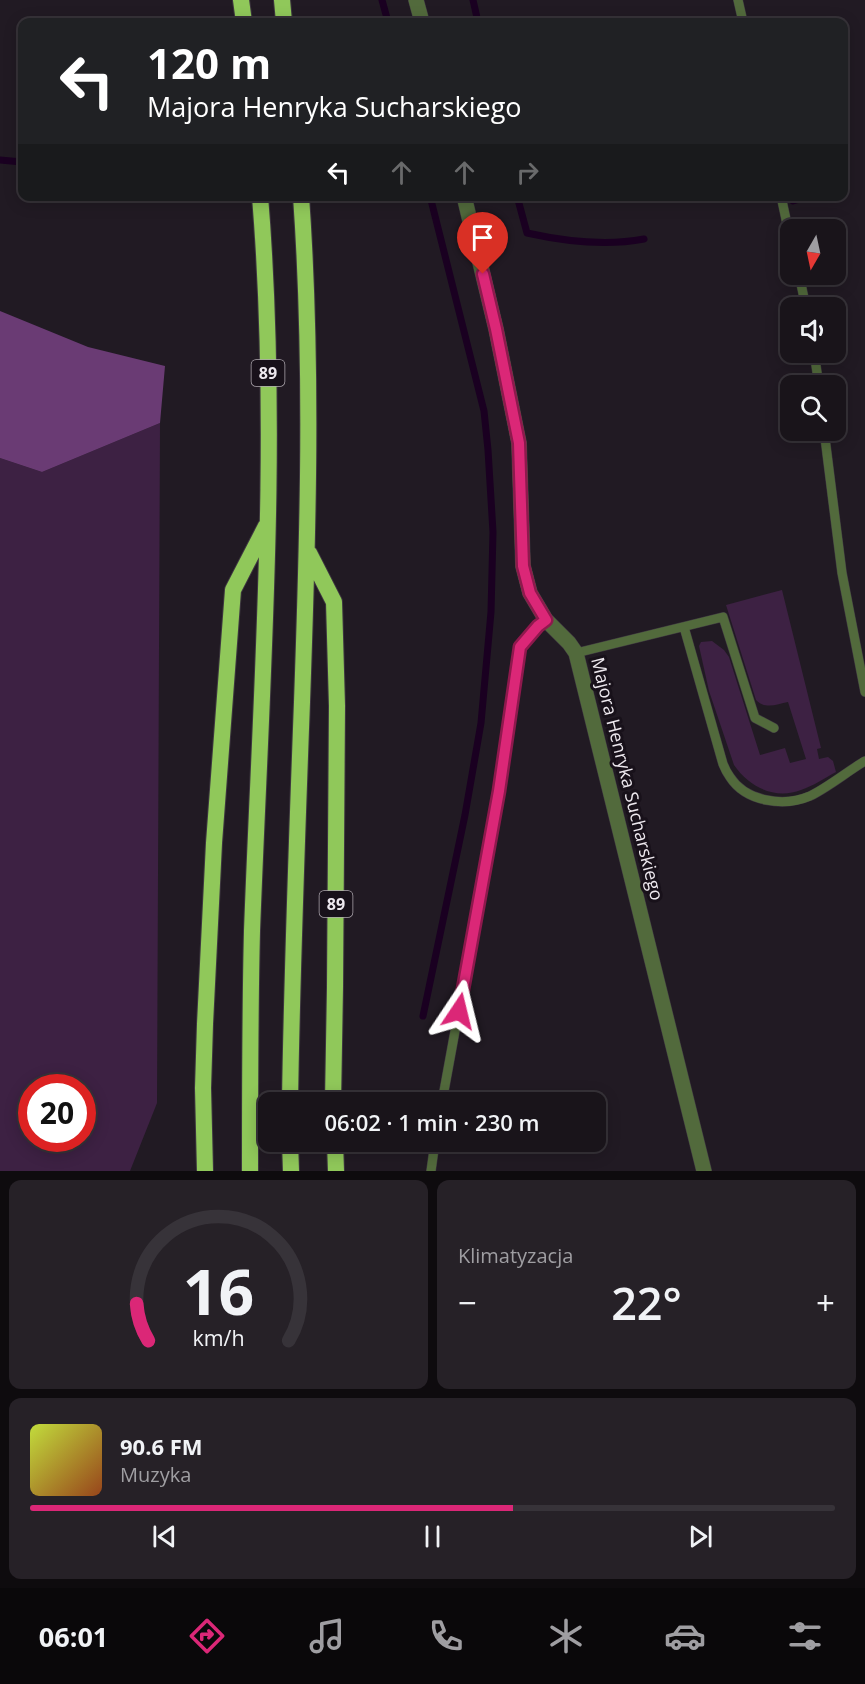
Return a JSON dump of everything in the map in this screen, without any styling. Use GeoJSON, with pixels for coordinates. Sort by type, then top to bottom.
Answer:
{"type":"FeatureCollection","features":[{"type":"Feature","properties":{"kind":"highway"},"geometry":{"type":"LineString","coordinates":[[241,0],[243,18]]}},
{"type":"Feature","properties":{"kind":"highway"},"geometry":{"type":"LineString","coordinates":[[282,0],[284,18]]}},
{"type":"Feature","properties":{"kind":"highway","name":"89"},"geometry":{"type":"LineString","coordinates":[[206,1171],[203,1088],[205,1024],[214,843],[233,590],[268,523],[268,363],[260,201]]}},
{"type":"Feature","properties":{"kind":"highway","name":"89"},"geometry":{"type":"LineString","coordinates":[[301,201],[305,255],[309,433],[308,549],[334,602],[337,705],[333,1092]]}},
{"type":"Feature","properties":{"kind":"highway"},"geometry":{"type":"LineString","coordinates":[[250,1171],[252,933],[268,523]]}},
{"type":"Feature","properties":{"kind":"highway"},"geometry":{"type":"LineString","coordinates":[[290,1092],[291,977],[308,549]]}},
{"type":"Feature","properties":{"kind":"highway"},"geometry":{"type":"LineString","coordinates":[[290,1152],[291,1171]]}},
{"type":"Feature","properties":{"kind":"highway"},"geometry":{"type":"LineString","coordinates":[[335,1152],[336,1171]]}},
{"type":"Feature","properties":{"kind":"street"},"geometry":{"type":"LineString","coordinates":[[416,0],[421,18]]}},
{"type":"Feature","properties":{"kind":"street","name":"Majora Henryka Sucharskiego"},"geometry":{"type":"LineString","coordinates":[[465,201],[496,329],[519,443],[523,566],[530,593],[546,620],[576,653],[704,1171]]}},
{"type":"Feature","properties":{"kind":"lane"},"geometry":{"type":"LineString","coordinates":[[738,0],[742,18]]}},
{"type":"Feature","properties":{"kind":"lane"},"geometry":{"type":"LineString","coordinates":[[782,201],[786,219]]}},
{"type":"Feature","properties":{"kind":"lane"},"geometry":{"type":"LineString","coordinates":[[825,441],[842,573],[865,692]]}},
{"type":"Feature","properties":{"kind":"lane"},"geometry":{"type":"LineString","coordinates":[[576,653],[723,617],[755,718],[774,728]]}},
{"type":"Feature","properties":{"kind":"lane"},"geometry":{"type":"LineString","coordinates":[[444,1092],[499,791],[520,647],[546,620]]}},
{"type":"Feature","properties":{"kind":"lane"},"geometry":{"type":"LineString","coordinates":[[684,627],[723,765],[730,778],[743,790],[774,802],[793,801],[811,795],[865,761]]}},
{"type":"Feature","properties":{"kind":"lane"},"geometry":{"type":"LineString","coordinates":[[431,1171],[434,1152]]}},
{"type":"Feature","properties":{"kind":"shaded area"},"geometry":{"type":"Polygon","coordinates":[[[0,311],[88,347],[165,366],[160,423],[42,472],[0,458],[0,311]]]}},
{"type":"Feature","properties":{"kind":"shaded area"},"geometry":{"type":"Polygon","coordinates":[[[160,423],[157,1103],[130,1171],[0,1171],[0,458],[42,472],[160,423]]]}},
{"type":"Feature","properties":{"kind":"shaded area"},"geometry":{"type":"Polygon","coordinates":[[[782,590],[821,748],[817,749],[819,759],[828,757],[833,761],[836,772],[791,793],[763,789],[747,780],[734,765],[709,691],[699,646],[701,642],[712,641],[729,657],[760,755],[785,748],[790,763],[806,759],[788,702],[768,706],[756,700],[726,605],[782,590]]]}},
{"type":"Feature","properties":{"kind":"waterway"},"geometry":{"type":"LineString","coordinates":[[382,0],[387,18]]}},
{"type":"Feature","properties":{"kind":"waterway"},"geometry":{"type":"LineString","coordinates":[[473,0],[477,18]]}},
{"type":"Feature","properties":{"kind":"waterway"},"geometry":{"type":"LineString","coordinates":[[0,160],[18,162]]}},
{"type":"Feature","properties":{"kind":"waterway"},"geometry":{"type":"LineString","coordinates":[[423,1016],[465,815],[481,723],[491,612],[493,532],[484,411],[431,201]]}},
{"type":"Feature","properties":{"kind":"waterway"},"geometry":{"type":"LineString","coordinates":[[518,201],[527,233],[585,242],[644,239]]}},
{"type":"Feature","properties":{"kind":"route"},"geometry":{"type":"LineString","coordinates":[[459,1011],[499,791],[520,647],[546,620],[530,593],[523,566],[519,443],[483,274]]}}]}
